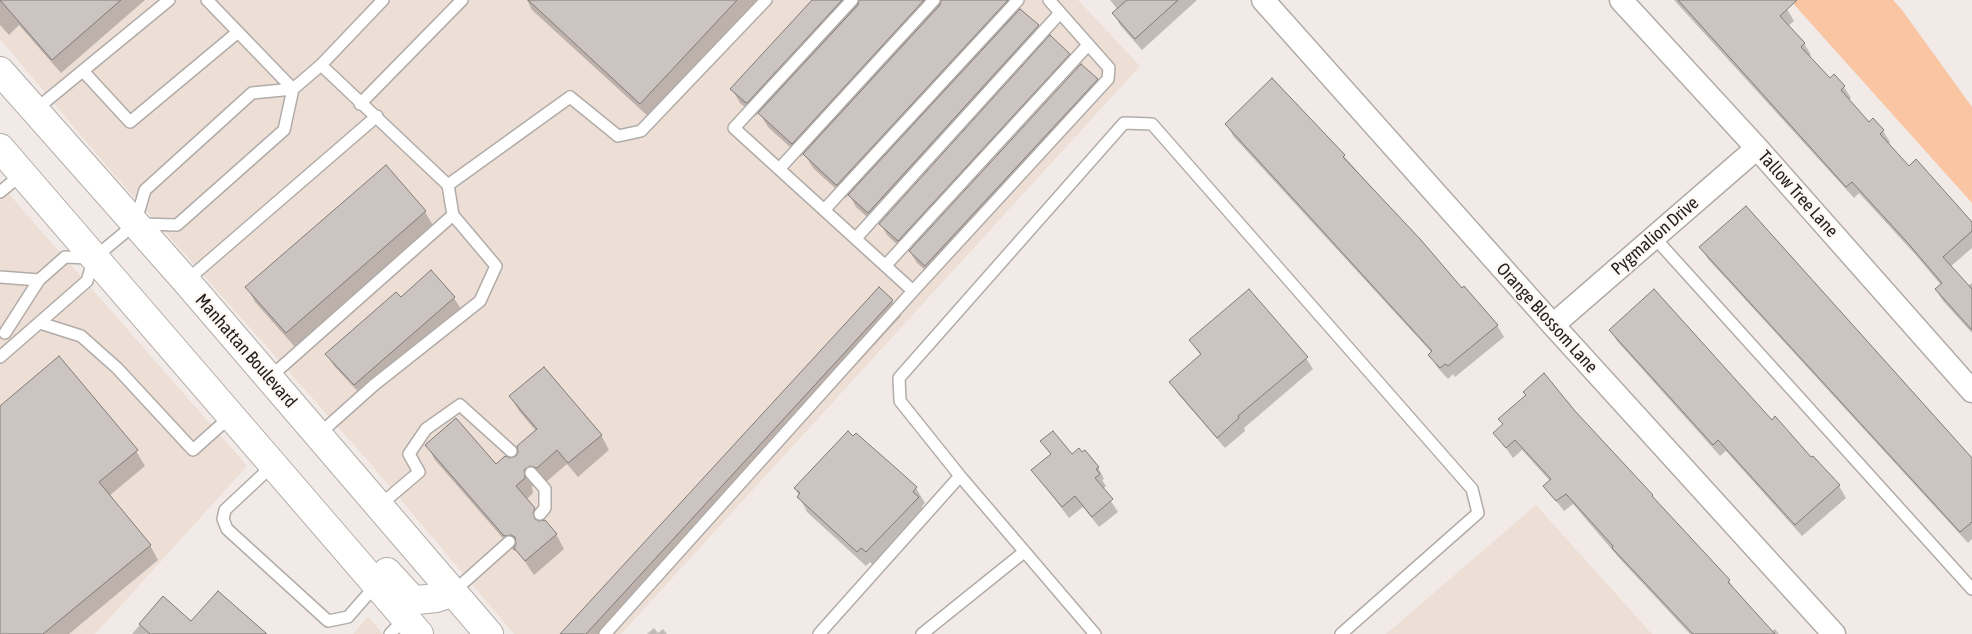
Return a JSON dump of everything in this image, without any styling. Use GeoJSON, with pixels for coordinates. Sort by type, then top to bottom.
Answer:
{"type":"FeatureCollection","features":[{"type":"Feature","properties":{"kind":"street","name":"Orange Blossom Lane"},"geometry":{"type":"LineString","coordinates":[[1263,0],[1553,325],[1834,634]]}},
{"type":"Feature","properties":{"kind":"street","name":"Tallow Tree Lane"},"geometry":{"type":"LineString","coordinates":[[1621,0],[1756,148],[1972,391]]}},
{"type":"Feature","properties":{"kind":"street","name":"Manhattan Boulevard"},"geometry":{"type":"LineString","coordinates":[[0,71],[186,281],[489,634]]}},
{"type":"Feature","properties":{"kind":"street"},"geometry":{"type":"LineString","coordinates":[[0,148],[376,585],[405,629]]}},
{"type":"Feature","properties":{"kind":"street","name":"Pygmalion Drive"},"geometry":{"type":"LineString","coordinates":[[1553,325],[1756,148]]}},
{"type":"Feature","properties":{"kind":"street"},"geometry":{"type":"LineString","coordinates":[[281,475],[308,488],[328,505],[410,596],[417,600],[428,600],[453,592]]}},
{"type":"Feature","properties":{"kind":"lane"},"geometry":{"type":"LineString","coordinates":[[35,110],[169,0]]}},
{"type":"Feature","properties":{"kind":"lane"},"geometry":{"type":"LineString","coordinates":[[207,0],[293,89]]}},
{"type":"Feature","properties":{"kind":"lane"},"geometry":{"type":"LineString","coordinates":[[0,357],[87,281],[94,258],[135,224],[145,190],[252,93],[293,89],[321,65],[383,0]]}},
{"type":"Feature","properties":{"kind":"lane"},"geometry":{"type":"LineString","coordinates":[[360,104],[459,4],[446,0]]}},
{"type":"Feature","properties":{"kind":"lane"},"geometry":{"type":"LineString","coordinates":[[448,186],[570,97],[618,136],[641,131],[766,0]]}},
{"type":"Feature","properties":{"kind":"lane"},"geometry":{"type":"LineString","coordinates":[[852,0],[734,128],[913,291]]}},
{"type":"Feature","properties":{"kind":"lane"},"geometry":{"type":"LineString","coordinates":[[780,168],[934,0]]}},
{"type":"Feature","properties":{"kind":"lane"},"geometry":{"type":"LineString","coordinates":[[824,210],[1018,0]]}},
{"type":"Feature","properties":{"kind":"lane"},"geometry":{"type":"LineString","coordinates":[[604,634],[913,291],[1108,79],[1109,68],[1049,0]]}},
{"type":"Feature","properties":{"kind":"lane"},"geometry":{"type":"LineString","coordinates":[[856,238],[1060,13]]}},
{"type":"Feature","properties":{"kind":"lane"},"geometry":{"type":"LineString","coordinates":[[83,71],[130,122],[238,32]]}},
{"type":"Feature","properties":{"kind":"lane"},"geometry":{"type":"LineString","coordinates":[[886,265],[1088,45]]}},
{"type":"Feature","properties":{"kind":"lane"},"geometry":{"type":"LineString","coordinates":[[318,435],[374,385],[480,301],[496,266],[453,215],[448,186],[377,116],[360,104],[321,65]]}},
{"type":"Feature","properties":{"kind":"lane"},"geometry":{"type":"LineString","coordinates":[[135,224],[176,225],[284,130],[293,89]]}},
{"type":"Feature","properties":{"kind":"lane"},"geometry":{"type":"LineString","coordinates":[[186,281],[377,116]]}},
{"type":"Feature","properties":{"kind":"lane"},"geometry":{"type":"LineString","coordinates":[[1095,634],[960,476],[900,401],[899,378],[1124,123],[1152,124],[1472,489],[1478,513],[1341,634]]}},
{"type":"Feature","properties":{"kind":"lane"},"geometry":{"type":"LineString","coordinates":[[0,192],[22,174]]}},
{"type":"Feature","properties":{"kind":"lane"},"geometry":{"type":"LineString","coordinates":[[269,378],[453,215]]}},
{"type":"Feature","properties":{"kind":"lane"},"geometry":{"type":"LineString","coordinates":[[1654,237],[1972,589]]}},
{"type":"Feature","properties":{"kind":"lane"},"geometry":{"type":"LineString","coordinates":[[16,343],[3,331],[39,280],[65,257],[94,258]]}},
{"type":"Feature","properties":{"kind":"lane"},"geometry":{"type":"LineString","coordinates":[[0,277],[39,280]]}},
{"type":"Feature","properties":{"kind":"lane"},"geometry":{"type":"LineString","coordinates":[[40,323],[81,336],[117,368],[193,450],[231,416]]}},
{"type":"Feature","properties":{"kind":"lane"},"geometry":{"type":"LineString","coordinates":[[379,506],[420,472],[409,454],[426,429],[460,405],[511,451]]}},
{"type":"Feature","properties":{"kind":"lane"},"geometry":{"type":"LineString","coordinates":[[531,473],[545,489],[545,508],[540,514]]}},
{"type":"Feature","properties":{"kind":"lane"},"geometry":{"type":"LineString","coordinates":[[281,475],[225,510],[222,519],[227,529],[328,621],[348,617],[376,585]]}},
{"type":"Feature","properties":{"kind":"lane"},"geometry":{"type":"LineString","coordinates":[[819,634],[960,476]]}},
{"type":"Feature","properties":{"kind":"lane"},"geometry":{"type":"LineString","coordinates":[[453,592],[509,542]]}},
{"type":"Feature","properties":{"kind":"lane"},"geometry":{"type":"LineString","coordinates":[[922,634],[1024,552]]}},
{"type":"Feature","properties":{"kind":"shaded area"},"geometry":{"type":"Polygon","coordinates":[[[0,0],[1078,0],[1140,66],[621,634],[514,634],[369,462],[111,171],[0,39],[0,0]]]}},
{"type":"Feature","properties":{"kind":"shaded area"},"geometry":{"type":"Polygon","coordinates":[[[1790,0],[1893,0],[1902,10],[1972,107],[1972,203],[1790,0]]]}},
{"type":"Feature","properties":{"kind":"shaded area"},"geometry":{"type":"Polygon","coordinates":[[[0,184],[247,466],[95,634],[0,634],[0,184]]]}},
{"type":"Feature","properties":{"kind":"shaded area"},"geometry":{"type":"Polygon","coordinates":[[[1536,505],[1652,634],[1386,634],[1536,505]]]}},
{"type":"Feature","properties":{"kind":"shaded area"},"geometry":{"type":"Polygon","coordinates":[[[368,617],[383,634],[353,634],[368,617]]]}},
{"type":"Feature","properties":{"kind":"building"},"geometry":{"type":"Polygon","coordinates":[[[0,0],[121,0],[52,60],[0,0]]]}},
{"type":"Feature","properties":{"kind":"building"},"geometry":{"type":"Polygon","coordinates":[[[528,0],[737,0],[640,104],[528,0]]]}},
{"type":"Feature","properties":{"kind":"building"},"geometry":{"type":"Polygon","coordinates":[[[812,0],[842,0],[747,103],[745,102],[730,89],[812,0]]]}},
{"type":"Feature","properties":{"kind":"building"},"geometry":{"type":"Polygon","coordinates":[[[859,0],[924,0],[792,144],[758,113],[858,5],[859,0]]]}},
{"type":"Feature","properties":{"kind":"building"},"geometry":{"type":"Polygon","coordinates":[[[941,0],[1008,0],[837,185],[835,184],[803,154],[940,5],[941,0]]]}},
{"type":"Feature","properties":{"kind":"building"},"geometry":{"type":"Polygon","coordinates":[[[1127,0],[1178,0],[1135,39],[1112,13],[1127,0]]]}},
{"type":"Feature","properties":{"kind":"building"},"geometry":{"type":"Polygon","coordinates":[[[1678,0],[1797,0],[1780,16],[1805,43],[1801,47],[1830,78],[1834,74],[1845,86],[1841,90],[1869,122],[1873,118],[1884,130],[1880,134],[1909,166],[1916,159],[1972,222],[1972,231],[1943,257],[1972,289],[1972,330],[1935,289],[1942,283],[1906,241],[1852,182],[1846,187],[1678,0]]]}},
{"type":"Feature","properties":{"kind":"building"},"geometry":{"type":"Polygon","coordinates":[[[1020,9],[1039,25],[868,213],[848,195],[1020,9]]]}},
{"type":"Feature","properties":{"kind":"building"},"geometry":{"type":"Polygon","coordinates":[[[1050,35],[1070,54],[898,241],[879,224],[1050,35]]]}},
{"type":"Feature","properties":{"kind":"building"},"geometry":{"type":"Polygon","coordinates":[[[1081,64],[1098,79],[925,266],[909,251],[1081,64]]]}},
{"type":"Feature","properties":{"kind":"building"},"geometry":{"type":"Polygon","coordinates":[[[1272,78],[1345,155],[1343,157],[1498,325],[1448,366],[1445,364],[1440,368],[1428,355],[1432,351],[1225,124],[1272,78]]]}},
{"type":"Feature","properties":{"kind":"building"},"geometry":{"type":"Polygon","coordinates":[[[386,165],[426,211],[286,333],[245,287],[386,165]]]}},
{"type":"Feature","properties":{"kind":"building"},"geometry":{"type":"Polygon","coordinates":[[[1746,206],[1972,458],[1972,522],[1960,532],[1699,247],[1746,206]]]}},
{"type":"Feature","properties":{"kind":"building"},"geometry":{"type":"Polygon","coordinates":[[[431,270],[455,297],[354,385],[325,354],[396,292],[401,297],[431,270]]]}},
{"type":"Feature","properties":{"kind":"building"},"geometry":{"type":"Polygon","coordinates":[[[879,287],[893,300],[586,634],[560,634],[879,287]]]}},
{"type":"Feature","properties":{"kind":"building"},"geometry":{"type":"Polygon","coordinates":[[[1249,289],[1308,357],[1238,416],[1239,418],[1217,438],[1169,382],[1201,354],[1189,340],[1249,289]]]}},
{"type":"Feature","properties":{"kind":"building"},"geometry":{"type":"Polygon","coordinates":[[[1654,289],[1772,420],[1775,416],[1811,457],[1813,456],[1840,485],[1795,525],[1718,440],[1713,445],[1609,330],[1654,289]]]}},
{"type":"Feature","properties":{"kind":"building"},"geometry":{"type":"Polygon","coordinates":[[[59,356],[138,450],[99,482],[151,545],[43,634],[0,634],[0,406],[59,356]]]}},
{"type":"Feature","properties":{"kind":"building"},"geometry":{"type":"Polygon","coordinates":[[[544,367],[602,435],[568,463],[557,450],[537,468],[530,466],[524,470],[525,478],[516,486],[535,508],[533,513],[535,519],[539,521],[545,520],[557,534],[525,561],[514,548],[516,544],[515,537],[511,535],[504,536],[425,445],[456,418],[496,464],[505,456],[510,458],[516,456],[518,452],[517,446],[537,429],[509,396],[544,367]]]}},
{"type":"Feature","properties":{"kind":"building"},"geometry":{"type":"Polygon","coordinates":[[[1544,373],[1575,411],[1730,580],[1728,582],[1775,634],[1693,634],[1612,548],[1613,546],[1566,494],[1556,501],[1543,486],[1551,479],[1515,440],[1506,448],[1493,433],[1503,424],[1498,419],[1526,395],[1523,392],[1544,373]]]}},
{"type":"Feature","properties":{"kind":"building"},"geometry":{"type":"Polygon","coordinates":[[[848,431],[853,436],[856,433],[917,487],[913,492],[919,497],[866,552],[861,548],[857,552],[797,497],[800,493],[794,488],[848,431]]]}},
{"type":"Feature","properties":{"kind":"building"},"geometry":{"type":"Polygon","coordinates":[[[1053,431],[1072,454],[1079,448],[1082,452],[1085,450],[1099,467],[1096,469],[1100,474],[1095,478],[1113,499],[1092,517],[1075,496],[1062,507],[1031,470],[1051,454],[1040,441],[1053,431]]]}},
{"type":"Feature","properties":{"kind":"building"},"geometry":{"type":"Polygon","coordinates":[[[218,591],[267,634],[150,634],[139,624],[163,596],[191,621],[218,591]]]}}]}
